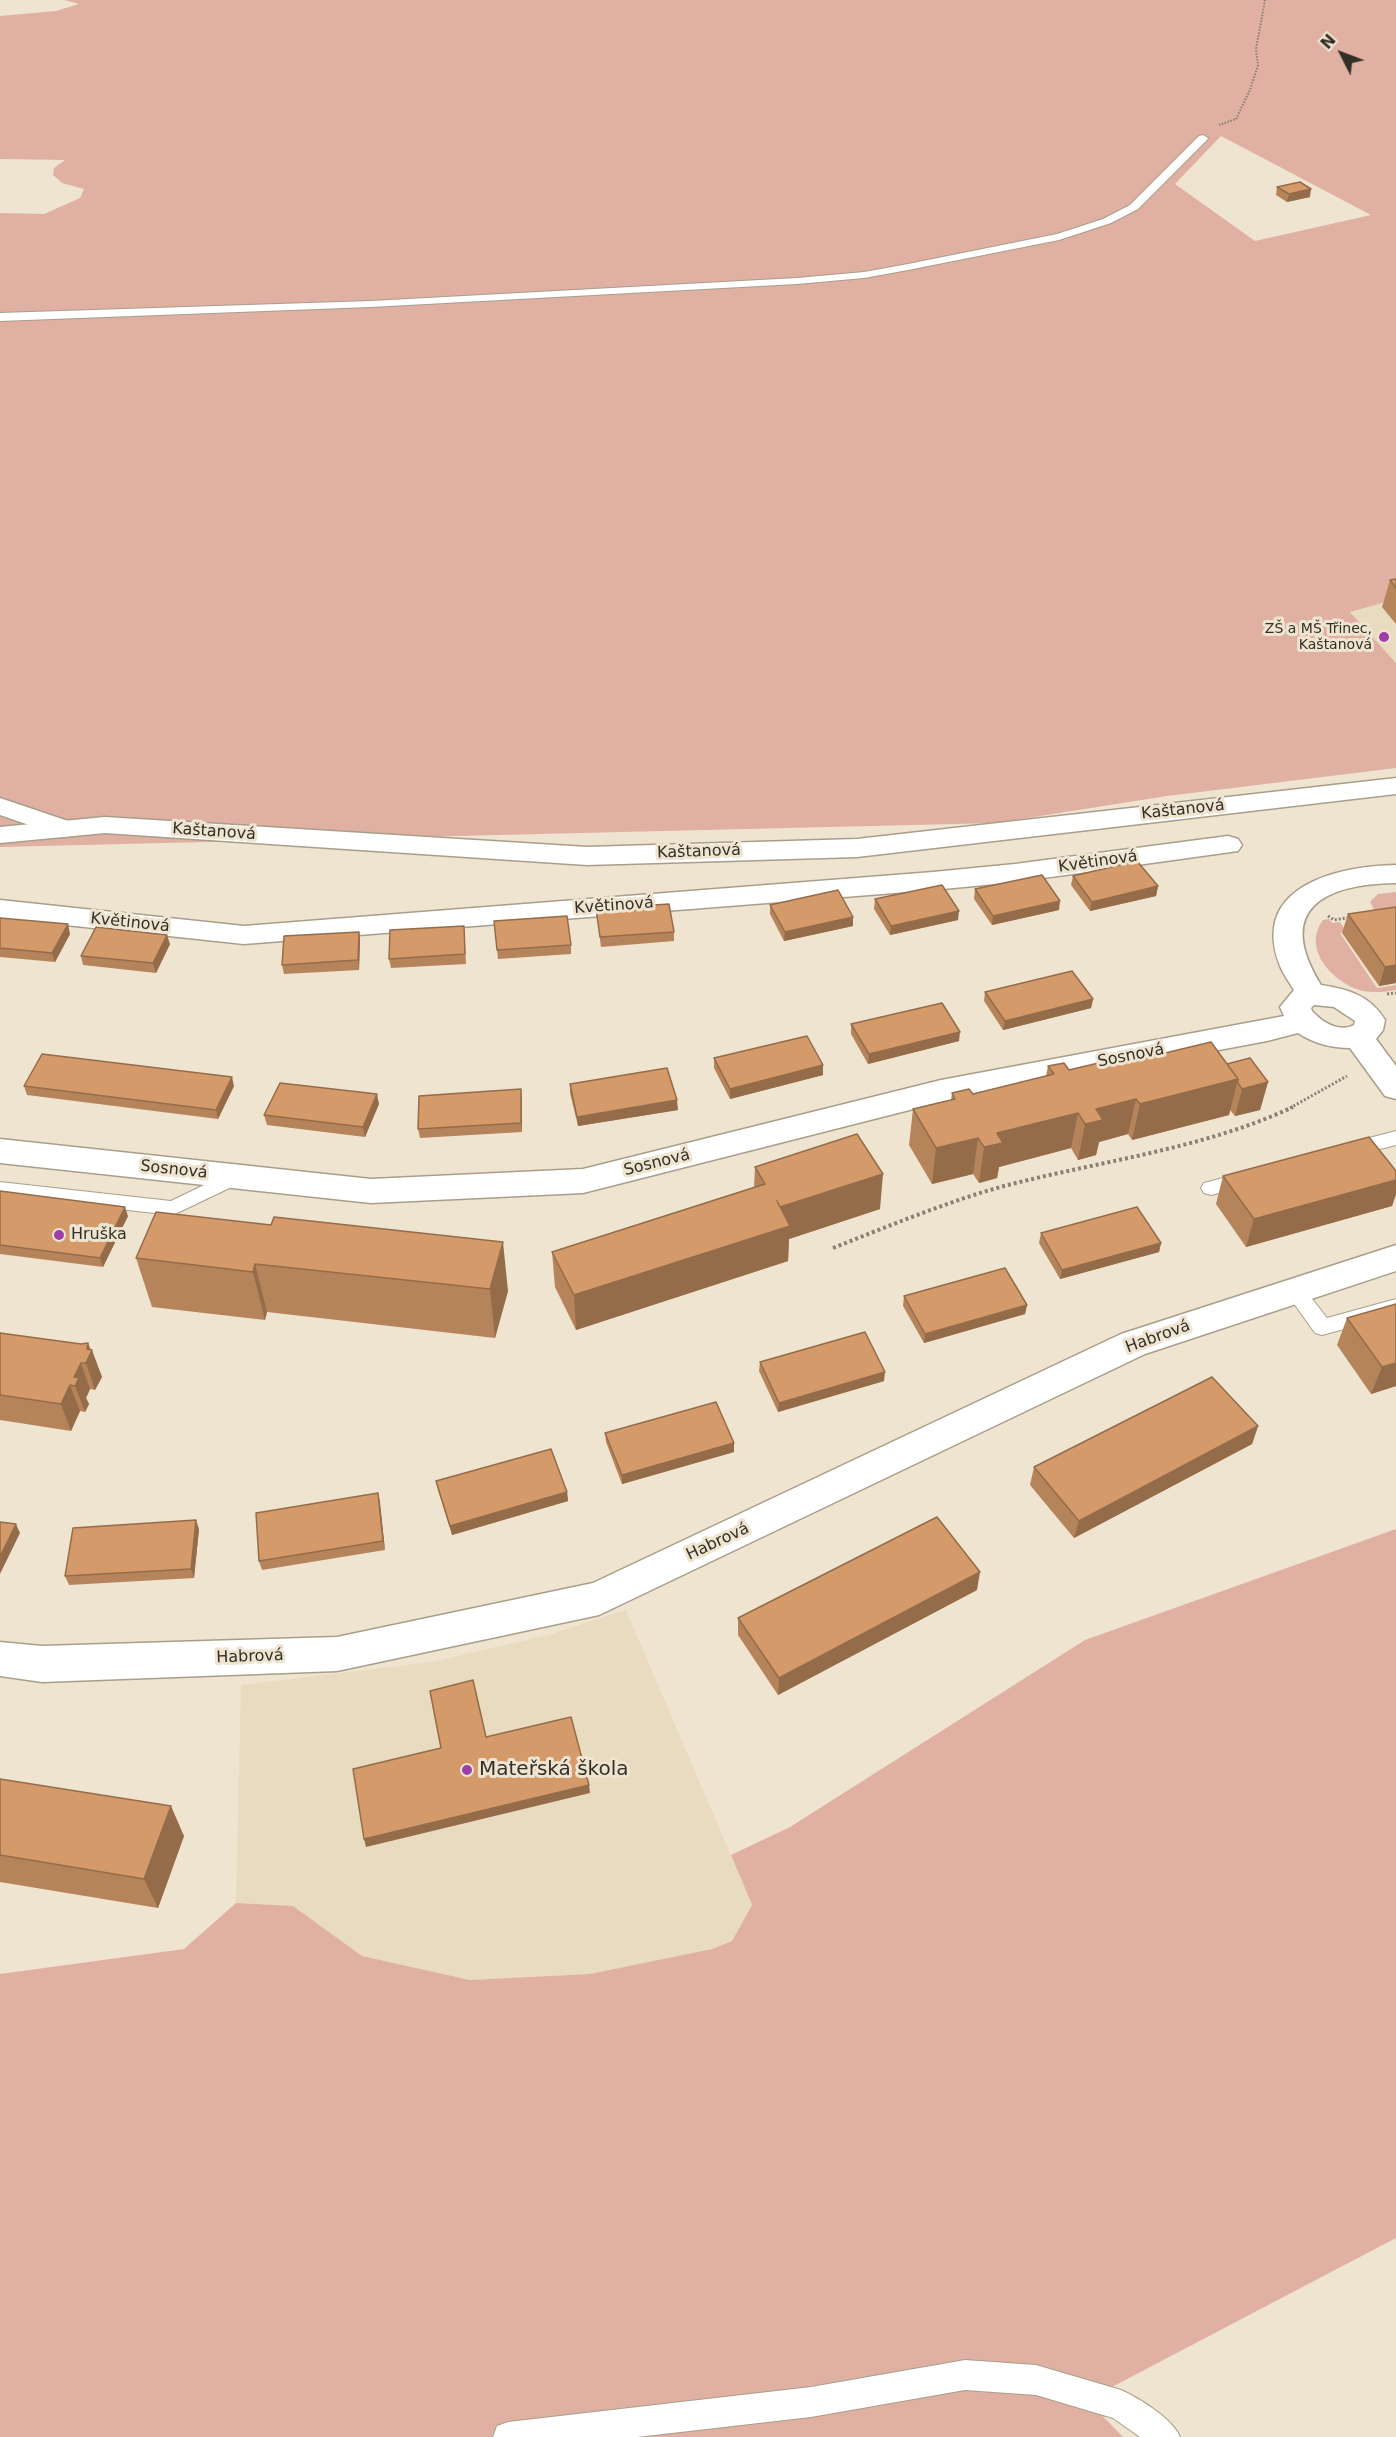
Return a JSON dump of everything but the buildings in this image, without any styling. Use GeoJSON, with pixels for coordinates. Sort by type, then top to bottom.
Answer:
{"type":"FeatureCollection","features":[{"type":"Feature","properties":{"kind":"street","name":"Kaštanová"},"geometry":{"type":"LineString","coordinates":[[0,835],[105,825],[587,855],[857,848],[1396,786]]}},
{"type":"Feature","properties":{"kind":"street"},"geometry":{"type":"LineString","coordinates":[[0,806],[64,829]]}},
{"type":"Feature","properties":{"kind":"street","name":"Květinová"},"geometry":{"type":"LineString","coordinates":[[0,909],[244,935],[933,881],[1015,873],[1228,845]]}},
{"type":"Feature","properties":{"kind":"street"},"geometry":{"type":"LineString","coordinates":[[1396,874],[1366,874],[1341,879],[1308,895],[1293,911],[1287,928],[1288,952],[1307,1008],[1340,999],[1350,1003],[1396,1088]]}},
{"type":"Feature","properties":{"kind":"street","name":"Sosnová"},"geometry":{"type":"LineString","coordinates":[[0,1151],[371,1191],[583,1181],[941,1091],[1267,1031],[1307,1008]]}},
{"type":"Feature","properties":{"kind":"street"},"geometry":{"type":"LineString","coordinates":[[1362,1025],[1396,1009]]}},
{"type":"Feature","properties":{"kind":"street","name":"Habrová"},"geometry":{"type":"LineString","coordinates":[[0,1659],[42,1664],[337,1654],[599,1598],[1133,1344],[1396,1258]]}},
{"type":"Feature","properties":{"kind":"lane"},"geometry":{"type":"LineString","coordinates":[[0,317],[371,304],[797,281],[864,275],[1059,237],[1107,221],[1134,207],[1203,138]]}},
{"type":"Feature","properties":{"kind":"lane"},"geometry":{"type":"LineString","coordinates":[[1327,1156],[1396,1138]]}},
{"type":"Feature","properties":{"kind":"lane"},"geometry":{"type":"LineString","coordinates":[[1211,1188],[1269,1172]]}},
{"type":"Feature","properties":{"kind":"lane"},"geometry":{"type":"LineString","coordinates":[[0,1189],[173,1208],[235,1177]]}},
{"type":"Feature","properties":{"kind":"lane"},"geometry":{"type":"LineString","coordinates":[[1295,1291],[1323,1327],[1396,1307]]}},
{"type":"Feature","properties":{"kind":"lane"},"geometry":{"type":"LineString","coordinates":[[508,2437],[812,2402],[965,2375],[1036,2380],[1121,2405],[1164,2437]]}},
{"type":"Feature","properties":{"kind":"path"},"geometry":{"type":"LineString","coordinates":[[1203,138],[1210,129],[1236,119],[1250,90],[1258,64],[1256,49],[1265,0]]}},
{"type":"Feature","properties":{"kind":"path"},"geometry":{"type":"LineString","coordinates":[[833,1248],[902,1221],[1002,1187],[1205,1138],[1267,1119],[1308,1100],[1351,1073]]}},
{"type":"Feature","properties":{"kind":"shaded area"},"geometry":{"type":"Polygon","coordinates":[[[64,0],[1396,0],[1396,591],[1382,603],[1350,612],[1396,663],[1396,768],[1167,796],[996,823],[0,847],[0,213],[44,214],[80,198],[84,189],[62,183],[53,175],[54,168],[65,160],[0,159],[0,16],[56,11],[79,4],[64,0]],[[1221,136],[1175,184],[1255,241],[1371,215],[1221,136]]]}},
{"type":"Feature","properties":{"kind":"shaded area","name":"ZŠ a MŠ Třinec, Kaštanová"},"geometry":{"type":"Polygon","coordinates":[[[1396,600],[1396,663],[1350,611],[1396,600]]]}},
{"type":"Feature","properties":{"kind":"shaded area"},"geometry":{"type":"Polygon","coordinates":[[[1396,892],[1396,914],[1383,925],[1370,902],[1378,894],[1396,892]]]}},
{"type":"Feature","properties":{"kind":"shaded area"},"geometry":{"type":"Polygon","coordinates":[[[1329,919],[1332,923],[1340,922],[1346,931],[1340,933],[1377,988],[1396,985],[1396,990],[1363,991],[1341,981],[1332,973],[1318,953],[1316,942],[1317,931],[1323,920],[1329,919]]]}},
{"type":"Feature","properties":{"kind":"shaded area"},"geometry":{"type":"Polygon","coordinates":[[[1396,1529],[1396,2238],[1087,2400],[1123,2437],[0,2437],[0,1974],[184,1949],[236,1903],[293,1906],[362,1956],[470,1980],[590,1974],[712,1949],[732,1941],[752,1905],[731,1855],[790,1827],[1085,1640],[1396,1529]]]}},
{"type":"Feature","properties":{"kind":"shaded area","name":"Mateřská škola"},"geometry":{"type":"Polygon","coordinates":[[[626,1610],[752,1905],[732,1941],[712,1949],[590,1974],[470,1980],[362,1956],[293,1906],[236,1903],[241,1685],[432,1662],[548,1635],[626,1610]]]}},
{"type":"Feature","properties":{"kind":"place","name":"ZŠ a MŠ Třinec, Kaštanová"},"geometry":{"type":"Point","coordinates":[1384,637]}},
{"type":"Feature","properties":{"kind":"place","name":"Hruška"},"geometry":{"type":"Point","coordinates":[59,1235]}},
{"type":"Feature","properties":{"kind":"place","name":"Mateřská škola"},"geometry":{"type":"Point","coordinates":[467,1770]}}]}
